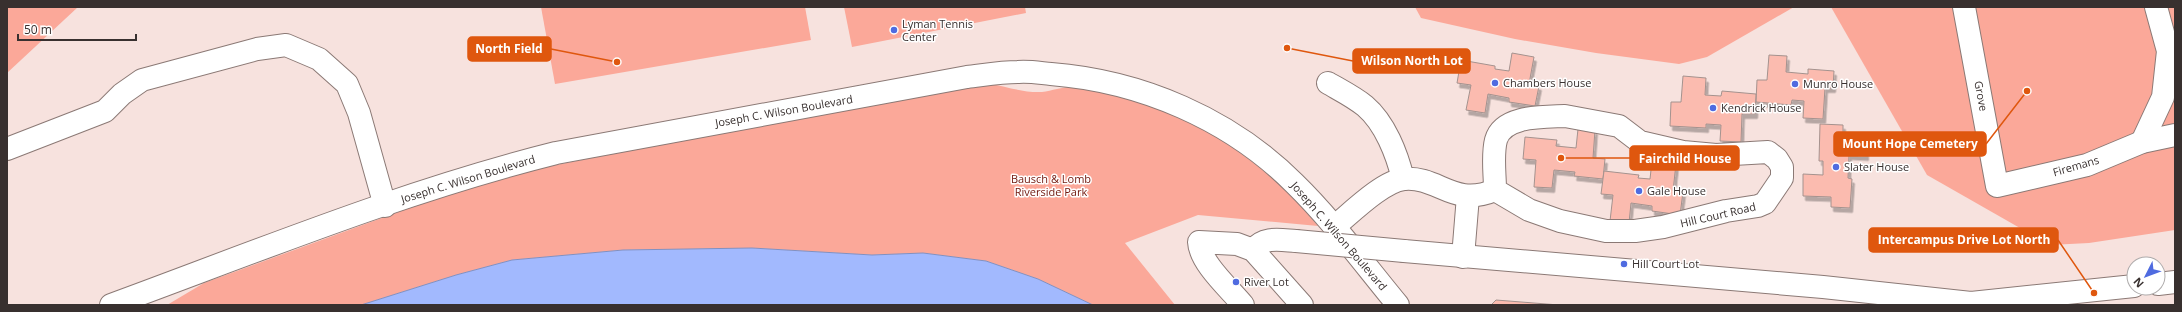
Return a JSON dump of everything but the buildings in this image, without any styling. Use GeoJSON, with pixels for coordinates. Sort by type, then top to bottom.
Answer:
{"type":"FeatureCollection","features":[{"type":"Feature","properties":{"kind":"street","name":"Grove"},"geometry":{"type":"LineString","coordinates":[[1964,7],[1997,186]]}},
{"type":"Feature","properties":{"kind":"street"},"geometry":{"type":"LineString","coordinates":[[2142,142],[2163,97],[2168,51],[2156,7]]}},
{"type":"Feature","properties":{"kind":"street"},"geometry":{"type":"LineString","coordinates":[[7,149],[106,112],[122,94],[142,80],[257,49],[286,45],[320,59],[347,84],[359,113],[384,206]]}},
{"type":"Feature","properties":{"kind":"street","name":"Joseph C. Wilson Boulevard"},"geometry":{"type":"LineString","coordinates":[[111,305],[384,206],[500,167],[556,153],[967,77],[1019,72],[1069,76],[1121,85],[1164,100],[1205,118],[1253,147],[1294,183],[1334,227],[1398,305]]}},
{"type":"Feature","properties":{"kind":"street"},"geometry":{"type":"LineString","coordinates":[[1328,83],[1359,102],[1374,116],[1394,151],[1403,179]]}},
{"type":"Feature","properties":{"kind":"street","name":"Hill Court Road"},"geometry":{"type":"LineString","coordinates":[[1548,116],[1581,118],[1619,126],[1640,142],[1684,152],[1716,155],[1768,152],[1777,159],[1782,167],[1782,178],[1765,203],[1648,230],[1606,231],[1574,226],[1529,210],[1495,190],[1495,147],[1498,135],[1514,122],[1548,116]]}},
{"type":"Feature","properties":{"kind":"street","name":"Firemans"},"geometry":{"type":"LineString","coordinates":[[1997,186],[2087,165],[2142,142],[2175,135]]}},
{"type":"Feature","properties":{"kind":"street"},"geometry":{"type":"LineString","coordinates":[[1334,227],[1380,191],[1403,179],[1417,180],[1468,196],[1482,195],[1495,190]]}},
{"type":"Feature","properties":{"kind":"street"},"geometry":{"type":"LineString","coordinates":[[1463,257],[1468,196]]}},
{"type":"Feature","properties":{"kind":"street"},"geometry":{"type":"LineString","coordinates":[[1253,250],[1258,244],[1267,240],[1296,242],[1463,257],[1822,296],[1971,304],[2034,301],[2126,287]]}},
{"type":"Feature","properties":{"kind":"street"},"geometry":{"type":"LineString","coordinates":[[1243,305],[1202,255],[1199,242],[1237,244],[1253,250],[1302,305]]}},
{"type":"Feature","properties":{"kind":"green space"},"geometry":{"type":"Polygon","coordinates":[[[7,7],[78,7],[7,73],[7,7]]]}},
{"type":"Feature","properties":{"kind":"green space"},"geometry":{"type":"Polygon","coordinates":[[[541,7],[805,7],[811,40],[555,84],[541,7]]]}},
{"type":"Feature","properties":{"kind":"green space","name":"Lyman Tennis Center"},"geometry":{"type":"Polygon","coordinates":[[[844,7],[1025,7],[1026,13],[852,47],[844,7]]]}},
{"type":"Feature","properties":{"kind":"green space"},"geometry":{"type":"Polygon","coordinates":[[[1415,7],[1794,7],[1707,57],[1679,64],[1596,53],[1515,39],[1421,18],[1415,7]]]}},
{"type":"Feature","properties":{"kind":"green space"},"geometry":{"type":"Polygon","coordinates":[[[1831,7],[2175,7],[2175,230],[2089,243],[2050,245],[1927,175],[1831,7]]]}},
{"type":"Feature","properties":{"kind":"green space","name":"Bausch & Lomb Riverside Park"},"geometry":{"type":"Polygon","coordinates":[[[991,84],[1023,91],[1036,92],[1081,87],[1125,97],[1153,106],[1206,131],[1231,146],[1277,183],[1318,226],[1198,215],[1125,243],[1175,305],[1093,305],[1038,279],[986,261],[923,253],[872,255],[752,248],[623,250],[512,260],[456,275],[361,305],[167,305],[204,283],[450,193],[515,173],[658,145],[991,84]]]}},
{"type":"Feature","properties":{"kind":"water"},"geometry":{"type":"Polygon","coordinates":[[[752,248],[872,255],[923,253],[986,261],[1038,279],[1093,305],[361,305],[456,275],[512,260],[623,250],[752,248]]]}},
{"type":"Feature","properties":{"kind":"place","name":"Lyman Tennis Center"},"geometry":{"type":"Point","coordinates":[894,30]}},
{"type":"Feature","properties":{"kind":"place","name":"Wilson North Lot"},"geometry":{"type":"Point","coordinates":[1287,48]}},
{"type":"Feature","properties":{"kind":"place","name":"North Field"},"geometry":{"type":"Point","coordinates":[617,62]}},
{"type":"Feature","properties":{"kind":"place","name":"Chambers House"},"geometry":{"type":"Point","coordinates":[1495,83]}},
{"type":"Feature","properties":{"kind":"place","name":"Munro House"},"geometry":{"type":"Point","coordinates":[1795,84]}},
{"type":"Feature","properties":{"kind":"place","name":"Mount Hope Cemetery"},"geometry":{"type":"Point","coordinates":[2027,91]}},
{"type":"Feature","properties":{"kind":"place","name":"Kendrick House"},"geometry":{"type":"Point","coordinates":[1713,108]}},
{"type":"Feature","properties":{"kind":"place","name":"Fairchild House"},"geometry":{"type":"Point","coordinates":[1561,158]}},
{"type":"Feature","properties":{"kind":"place","name":"Slater House"},"geometry":{"type":"Point","coordinates":[1836,167]}},
{"type":"Feature","properties":{"kind":"place","name":"Gale House"},"geometry":{"type":"Point","coordinates":[1639,191]}},
{"type":"Feature","properties":{"kind":"place","name":"Hill Court Lot"},"geometry":{"type":"Point","coordinates":[1624,264]}},
{"type":"Feature","properties":{"kind":"place","name":"River Lot"},"geometry":{"type":"Point","coordinates":[1236,282]}},
{"type":"Feature","properties":{"kind":"place","name":"Intercampus Drive Lot North"},"geometry":{"type":"Point","coordinates":[2094,293]}}]}
